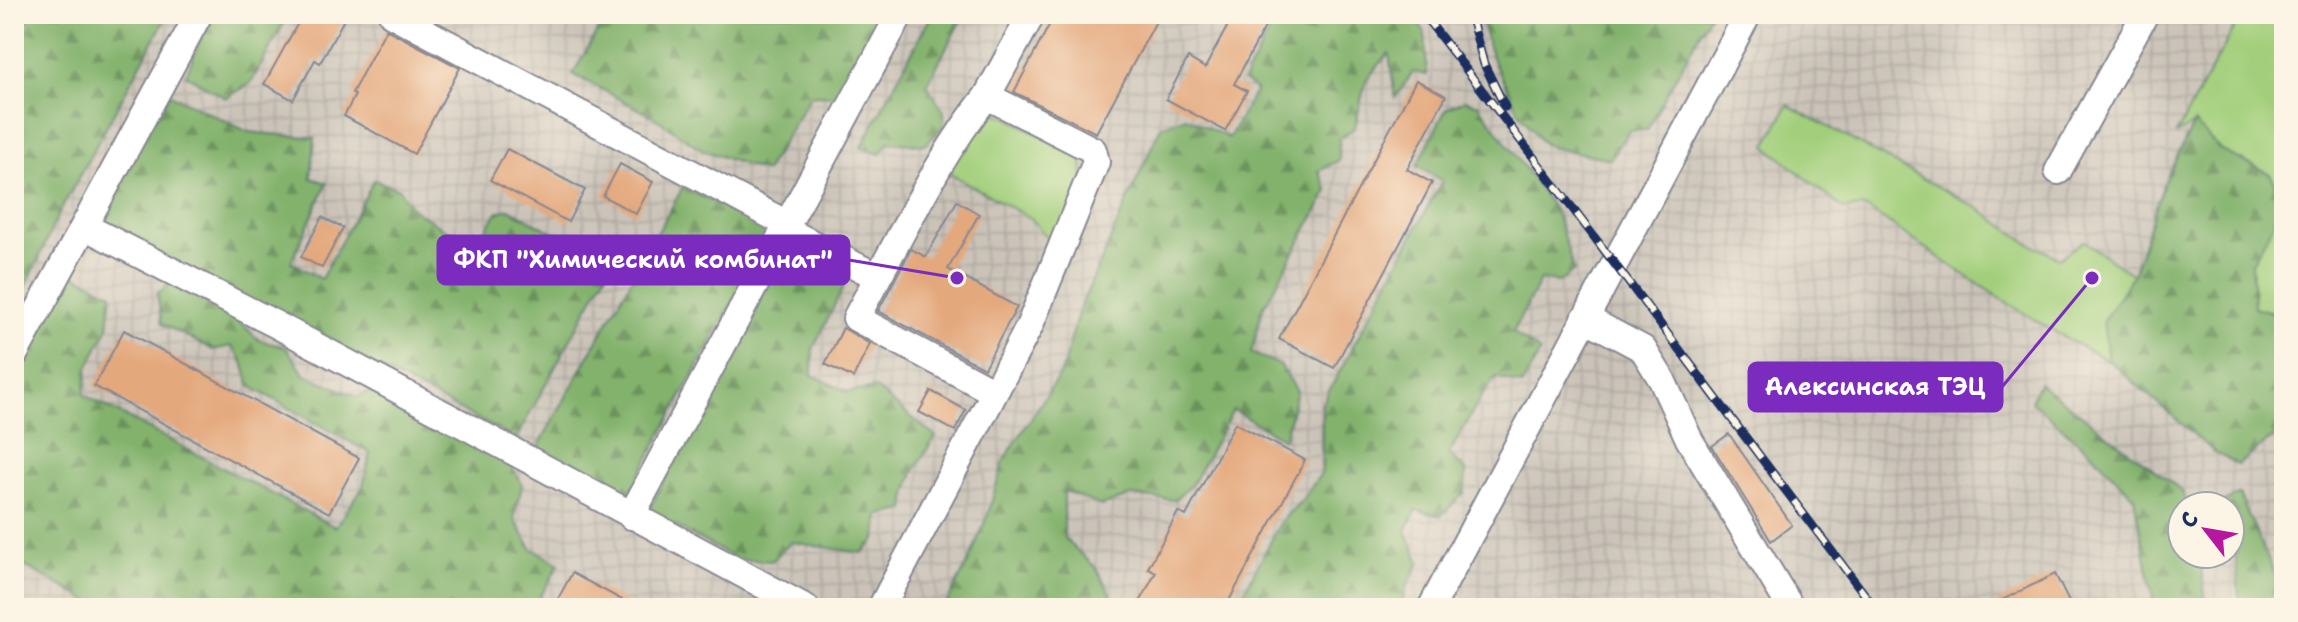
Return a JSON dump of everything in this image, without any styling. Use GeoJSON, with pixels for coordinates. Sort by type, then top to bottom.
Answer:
{"type":"FeatureCollection","features":[{"type":"Feature","properties":{"kind":"lane"},"geometry":{"type":"LineString","coordinates":[[14,355],[199,14]]}},
{"type":"Feature","properties":{"kind":"lane"},"geometry":{"type":"LineString","coordinates":[[392,14],[878,277]]}},
{"type":"Feature","properties":{"kind":"lane"},"geometry":{"type":"LineString","coordinates":[[631,516],[900,14]]}},
{"type":"Feature","properties":{"kind":"lane"},"geometry":{"type":"LineString","coordinates":[[994,392],[856,318],[937,171],[967,121],[987,96],[1032,14]]}},
{"type":"Feature","properties":{"kind":"lane"},"geometry":{"type":"LineString","coordinates":[[1431,608],[1748,14]]}},
{"type":"Feature","properties":{"kind":"lane"},"geometry":{"type":"LineString","coordinates":[[2058,171],[2145,14]]}},
{"type":"Feature","properties":{"kind":"lane"},"geometry":{"type":"LineString","coordinates":[[881,608],[1029,327],[1096,162],[1093,150],[987,96]]}},
{"type":"Feature","properties":{"kind":"lane"},"geometry":{"type":"LineString","coordinates":[[84,226],[275,324],[806,608]]}},
{"type":"Feature","properties":{"kind":"lane"},"geometry":{"type":"LineString","coordinates":[[1585,318],[1643,349],[1662,380],[1689,439],[1791,608]]}},
{"type":"Feature","properties":{"kind":"shaded area"},"geometry":{"type":"Polygon","coordinates":[[[14,14],[2284,14],[2284,608],[14,608],[14,14]]]}},
{"type":"Feature","properties":{"kind":"green space"},"geometry":{"type":"Polygon","coordinates":[[[30,14],[168,14],[57,217],[14,306],[14,47],[30,14]]]}},
{"type":"Feature","properties":{"kind":"green space"},"geometry":{"type":"Polygon","coordinates":[[[210,14],[278,14],[286,19],[251,83],[226,98],[186,75],[210,14]]]}},
{"type":"Feature","properties":{"kind":"green space"},"geometry":{"type":"Polygon","coordinates":[[[607,14],[881,14],[840,96],[811,95],[765,172],[703,150],[652,116],[573,74],[607,14]]]}},
{"type":"Feature","properties":{"kind":"green space"},"geometry":{"type":"Polygon","coordinates":[[[932,14],[964,14],[927,85],[944,111],[944,125],[926,145],[888,142],[880,154],[861,148],[932,14]]]}},
{"type":"Feature","properties":{"kind":"green space"},"geometry":{"type":"Polygon","coordinates":[[[1279,14],[1411,14],[1425,33],[1427,75],[1413,72],[1395,98],[1389,53],[1366,80],[1355,127],[1339,139],[1339,160],[1319,171],[1328,191],[1263,308],[1251,353],[1280,365],[1297,391],[1284,439],[1233,410],[1192,484],[1175,500],[1131,496],[1101,506],[1064,491],[1064,538],[1096,568],[1119,608],[944,608],[969,561],[987,517],[1004,460],[1062,371],[1079,310],[1161,126],[1186,117],[1229,138],[1256,90],[1243,81],[1279,14]]]}},
{"type":"Feature","properties":{"kind":"green space"},"geometry":{"type":"Polygon","coordinates":[[[1479,14],[1710,14],[1647,130],[1629,131],[1610,159],[1550,147],[1540,140],[1519,112],[1494,63],[1479,14]]]}},
{"type":"Feature","properties":{"kind":"green space"},"geometry":{"type":"Polygon","coordinates":[[[2242,14],[2284,14],[2284,315],[2254,307],[2252,263],[2273,224],[2270,174],[2222,151],[2194,124],[2176,134],[2242,14]]]}},
{"type":"Feature","properties":{"kind":"green space"},"geometry":{"type":"Polygon","coordinates":[[[168,93],[248,132],[315,138],[311,178],[327,183],[291,262],[321,279],[374,180],[399,189],[413,209],[446,230],[479,241],[497,212],[509,209],[612,263],[516,439],[97,223],[168,93]]]}},
{"type":"Feature","properties":{"kind":"green space"},"geometry":{"type":"Polygon","coordinates":[[[1465,100],[1479,105],[1556,212],[1574,271],[1559,282],[1540,280],[1513,332],[1540,352],[1522,385],[1496,377],[1449,454],[1466,470],[1465,492],[1441,516],[1416,510],[1406,531],[1420,562],[1406,588],[1401,608],[1235,608],[1282,520],[1302,500],[1322,472],[1322,404],[1442,181],[1417,166],[1446,109],[1465,100]]]}},
{"type":"Feature","properties":{"kind":"green space"},"geometry":{"type":"Polygon","coordinates":[[[1788,105],[1981,210],[2030,244],[2059,258],[2084,241],[2133,275],[2103,321],[2108,360],[2014,307],[1865,207],[1844,209],[1766,146],[1788,105]]]}},
{"type":"Feature","properties":{"kind":"green space"},"geometry":{"type":"Polygon","coordinates":[[[986,112],[1005,116],[1082,158],[1083,182],[1059,234],[1050,240],[1030,218],[945,171],[986,112]]]}},
{"type":"Feature","properties":{"kind":"green space"},"geometry":{"type":"Polygon","coordinates":[[[2194,123],[2222,151],[2270,174],[2282,194],[2273,224],[2252,263],[2254,307],[2284,316],[2284,420],[2277,434],[2238,465],[2214,452],[2108,360],[2103,321],[2133,275],[2163,185],[2194,123]]]}},
{"type":"Feature","properties":{"kind":"green space"},"geometry":{"type":"Polygon","coordinates":[[[683,187],[771,231],[628,496],[537,449],[683,187]]]}},
{"type":"Feature","properties":{"kind":"green space"},"geometry":{"type":"Polygon","coordinates":[[[787,249],[833,269],[845,284],[813,349],[812,375],[848,392],[875,388],[936,437],[915,471],[905,510],[879,515],[876,540],[862,553],[791,542],[772,561],[736,559],[648,511],[787,249]]]}},
{"type":"Feature","properties":{"kind":"green space"},"geometry":{"type":"Polygon","coordinates":[[[61,268],[112,293],[108,327],[88,368],[84,395],[335,527],[363,487],[370,453],[250,386],[243,362],[231,346],[213,350],[162,324],[157,294],[171,282],[235,318],[259,340],[287,348],[304,374],[358,397],[374,390],[511,465],[522,485],[514,519],[531,548],[559,564],[534,608],[101,608],[14,560],[14,364],[61,268]]]}},
{"type":"Feature","properties":{"kind":"green space"},"geometry":{"type":"Polygon","coordinates":[[[2039,383],[2181,490],[2166,490],[2166,570],[2201,570],[2207,608],[2155,608],[2134,497],[2093,454],[2031,401],[2039,383]]]}},
{"type":"Feature","properties":{"kind":"green space"},"geometry":{"type":"Polygon","coordinates":[[[2246,510],[2284,595],[2284,608],[2240,608],[2237,570],[2246,570],[2246,510]]]}},
{"type":"Feature","properties":{"kind":"building"},"geometry":{"type":"Polygon","coordinates":[[[303,14],[347,14],[320,63],[315,60],[293,100],[264,84],[303,14]]]}},
{"type":"Feature","properties":{"kind":"building"},"geometry":{"type":"Polygon","coordinates":[[[1055,14],[1160,14],[1096,133],[1014,92],[1055,14]]]}},
{"type":"Feature","properties":{"kind":"building"},"geometry":{"type":"Polygon","coordinates":[[[1234,14],[1272,14],[1234,84],[1247,91],[1225,131],[1166,99],[1188,58],[1205,68],[1234,14]]]}},
{"type":"Feature","properties":{"kind":"building"},"geometry":{"type":"Polygon","coordinates":[[[386,29],[460,68],[414,154],[344,116],[355,95],[352,93],[386,29]]]}},
{"type":"Feature","properties":{"kind":"building"},"geometry":{"type":"Polygon","coordinates":[[[1416,80],[1446,96],[1407,169],[1432,183],[1334,368],[1279,339],[1416,80]]]}},
{"type":"Feature","properties":{"kind":"building"},"geometry":{"type":"Polygon","coordinates":[[[507,149],[585,190],[568,222],[490,180],[507,149]]]}},
{"type":"Feature","properties":{"kind":"building"},"geometry":{"type":"Polygon","coordinates":[[[620,164],[653,182],[636,214],[603,196],[620,164]]]}},
{"type":"Feature","properties":{"kind":"building"},"geometry":{"type":"Polygon","coordinates":[[[957,201],[979,214],[948,269],[1017,307],[984,368],[878,311],[911,249],[926,257],[957,201]]]}},
{"type":"Feature","properties":{"kind":"building"},"geometry":{"type":"Polygon","coordinates":[[[322,217],[343,228],[322,268],[301,257],[322,217]]]}},
{"type":"Feature","properties":{"kind":"building"},"geometry":{"type":"Polygon","coordinates":[[[843,328],[870,344],[853,378],[825,364],[843,328]]]}},
{"type":"Feature","properties":{"kind":"building"},"geometry":{"type":"Polygon","coordinates":[[[124,330],[359,458],[329,513],[94,386],[124,330]]]}},
{"type":"Feature","properties":{"kind":"building"},"geometry":{"type":"Polygon","coordinates":[[[931,391],[966,410],[955,431],[919,412],[931,391]]]}},
{"type":"Feature","properties":{"kind":"building"},"geometry":{"type":"Polygon","coordinates":[[[1235,423],[1305,460],[1225,608],[1137,608],[1156,572],[1148,568],[1178,512],[1186,516],[1235,423]]]}},
{"type":"Feature","properties":{"kind":"building"},"geometry":{"type":"Polygon","coordinates":[[[1729,434],[1792,525],[1771,541],[1712,446],[1729,434]]]}},
{"type":"Feature","properties":{"kind":"building"},"geometry":{"type":"Polygon","coordinates":[[[572,573],[637,608],[553,608],[572,573]]]}},
{"type":"Feature","properties":{"kind":"building"},"geometry":{"type":"Polygon","coordinates":[[[2055,574],[2072,608],[1986,608],[2055,574]]]}},
{"type":"Feature","properties":{"kind":"railway"},"geometry":{"type":"LineString","coordinates":[[1423,14],[1875,608]]}},
{"type":"Feature","properties":{"kind":"railway"},"geometry":{"type":"LineString","coordinates":[[1470,14],[1484,64],[1505,107]]}},
{"type":"Feature","properties":{"kind":"place","name":"ФКП \"Химический комбинат\""},"geometry":{"type":"Point","coordinates":[957,278]}},
{"type":"Feature","properties":{"kind":"place","name":"Алексинская ТЭЦ"},"geometry":{"type":"Point","coordinates":[2092,278]}}]}
